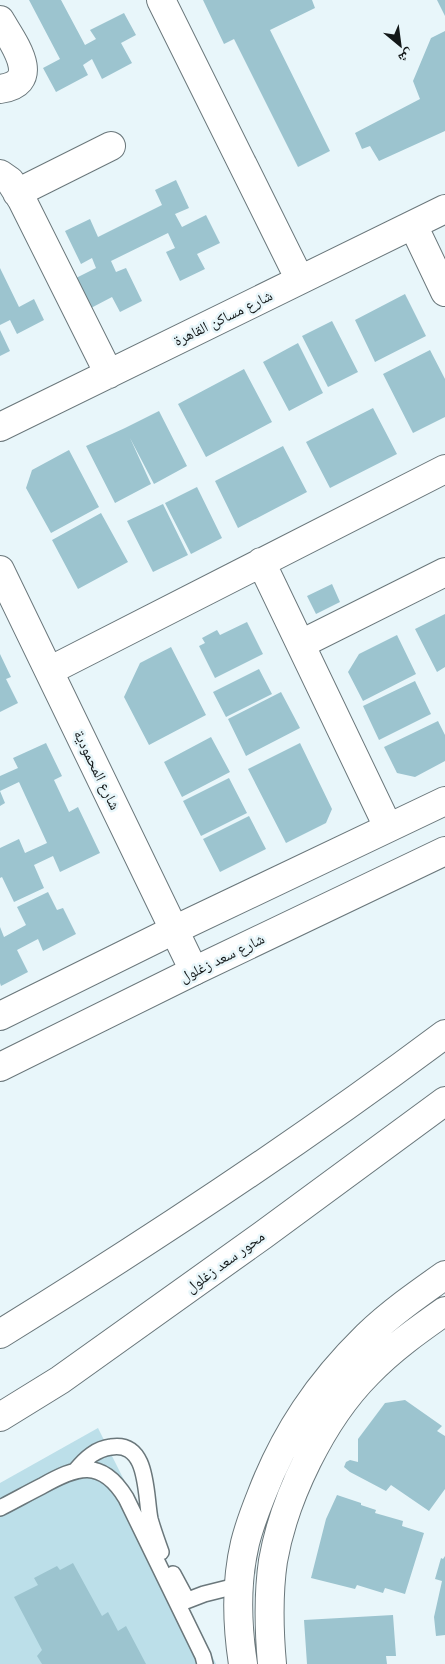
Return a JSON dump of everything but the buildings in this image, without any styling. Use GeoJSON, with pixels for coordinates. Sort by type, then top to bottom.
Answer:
{"type":"FeatureCollection","features":[{"type":"Feature","properties":{"kind":"street"},"geometry":{"type":"LineString","coordinates":[[162,0],[300,280]]}},
{"type":"Feature","properties":{"kind":"street"},"geometry":{"type":"LineString","coordinates":[[0,20],[23,59],[24,68],[22,77],[16,84],[8,88],[0,88]]}},
{"type":"Feature","properties":{"kind":"street"},"geometry":{"type":"LineString","coordinates":[[109,374],[8,183],[111,146]]}},
{"type":"Feature","properties":{"kind":"street","name":"شارع مساكن القاهرة"},"geometry":{"type":"LineString","coordinates":[[0,427],[445,209]]}},
{"type":"Feature","properties":{"kind":"street"},"geometry":{"type":"LineString","coordinates":[[413,225],[445,292]]}},
{"type":"Feature","properties":{"kind":"street"},"geometry":{"type":"LineString","coordinates":[[49,671],[445,468]]}},
{"type":"Feature","properties":{"kind":"street"},"geometry":{"type":"LineString","coordinates":[[261,562],[388,827]]}},
{"type":"Feature","properties":{"kind":"street","name":"شارع المحمودية"},"geometry":{"type":"LineString","coordinates":[[0,570],[194,971]]}},
{"type":"Feature","properties":{"kind":"street"},"geometry":{"type":"LineString","coordinates":[[301,644],[445,572]]}},
{"type":"Feature","properties":{"kind":"street"},"geometry":{"type":"LineString","coordinates":[[0,1016],[174,930],[445,801]]}},
{"type":"Feature","properties":{"kind":"street","name":"شارع سعد زغلول"},"geometry":{"type":"LineString","coordinates":[[0,1066],[445,851]]}},
{"type":"Feature","properties":{"kind":"street"},"geometry":{"type":"LineString","coordinates":[[0,1334],[94,1276],[246,1176],[445,1034]]}},
{"type":"Feature","properties":{"kind":"street","name":"محور سعد زغلول"},"geometry":{"type":"LineString","coordinates":[[0,1417],[68,1374],[445,1101]]}},
{"type":"Feature","properties":{"kind":"street"},"geometry":{"type":"LineString","coordinates":[[243,1664],[239,1618],[240,1585],[245,1543],[252,1517],[281,1448],[306,1407],[325,1382],[368,1335],[391,1314],[445,1275]]}},
{"type":"Feature","properties":{"kind":"street"},"geometry":{"type":"LineString","coordinates":[[272,1664],[269,1633],[270,1596],[274,1561],[286,1513],[307,1461],[342,1404],[367,1374],[401,1342],[445,1311]]}},
{"type":"Feature","properties":{"kind":"lane"},"geometry":{"type":"LineString","coordinates":[[76,1470],[85,1459],[101,1449],[124,1447],[133,1452],[139,1459],[143,1470],[150,1520],[205,1664]]}},
{"type":"Feature","properties":{"kind":"lane"},"geometry":{"type":"LineString","coordinates":[[0,1508],[60,1476],[76,1470],[94,1471],[104,1475],[120,1488],[182,1602]]}},
{"type":"Feature","properties":{"kind":"lane"},"geometry":{"type":"LineString","coordinates":[[182,1602],[240,1585]]}},
{"type":"Feature","properties":{"kind":"shaded area"},"geometry":{"type":"Polygon","coordinates":[[[98,1428],[216,1664],[0,1664],[0,1483],[98,1428]]]}}]}
